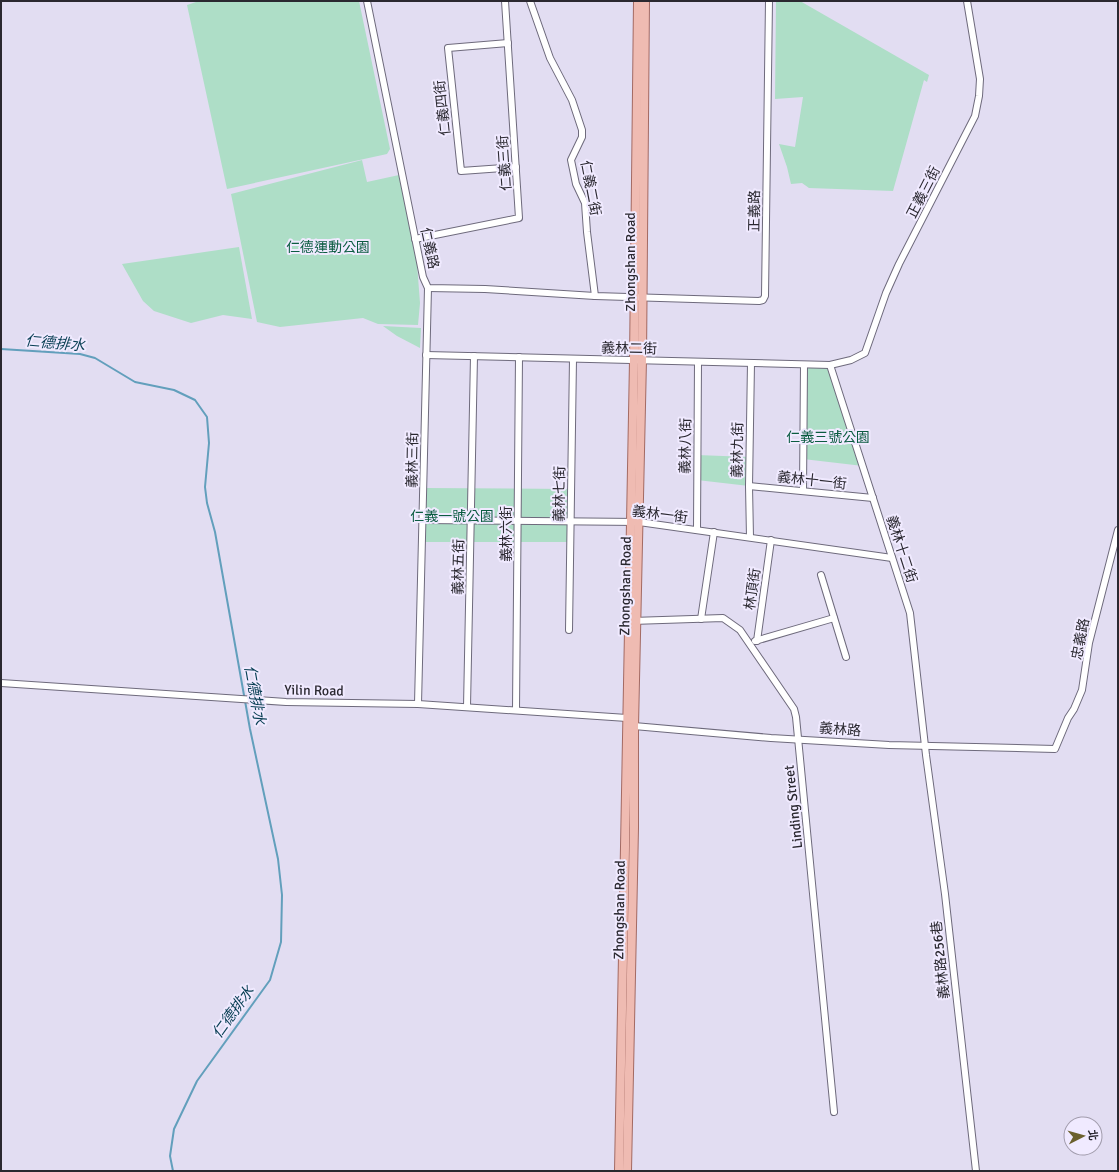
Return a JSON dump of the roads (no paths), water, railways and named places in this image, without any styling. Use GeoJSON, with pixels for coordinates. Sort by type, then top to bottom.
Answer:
{"type":"FeatureCollection","features":[{"type":"Feature","properties":{"kind":"main road","name":"Zhongshan Road"},"geometry":{"type":"LineString","coordinates":[[638,1],[639,298]]}},
{"type":"Feature","properties":{"kind":"main road","name":"Zhongshan Road"},"geometry":{"type":"LineString","coordinates":[[627,1171],[634,836],[635,522],[645,1]]}},
{"type":"Feature","properties":{"kind":"main road","name":"Zhongshan Road"},"geometry":{"type":"LineString","coordinates":[[619,1171],[627,718],[634,621]]}},
{"type":"Feature","properties":{"kind":"street","name":"仁義路"},"geometry":{"type":"LineString","coordinates":[[368,1],[423,277],[428,288],[485,288],[639,298]]}},
{"type":"Feature","properties":{"kind":"street","name":"仁義三街"},"geometry":{"type":"LineString","coordinates":[[415,238],[519,218],[505,1]]}},
{"type":"Feature","properties":{"kind":"street","name":"仁義二街"},"geometry":{"type":"LineString","coordinates":[[530,1],[550,58],[572,100],[582,130],[582,137],[571,160],[576,184],[585,203],[595,296]]}},
{"type":"Feature","properties":{"kind":"street","name":"正義路"},"geometry":{"type":"LineString","coordinates":[[639,298],[759,301],[763,300],[765,296],[769,1]]}},
{"type":"Feature","properties":{"kind":"street","name":"正義三街"},"geometry":{"type":"LineString","coordinates":[[830,365],[851,360],[865,353],[886,293],[899,264],[975,116],[979,96],[980,79],[966,1]]}},
{"type":"Feature","properties":{"kind":"street","name":"仁義四街"},"geometry":{"type":"LineString","coordinates":[[508,43],[448,48],[461,171],[516,166]]}},
{"type":"Feature","properties":{"kind":"street","name":"義林三街"},"geometry":{"type":"LineString","coordinates":[[418,704],[428,288]]}},
{"type":"Feature","properties":{"kind":"street","name":"義林二街"},"geometry":{"type":"LineString","coordinates":[[426,355],[830,365]]}},
{"type":"Feature","properties":{"kind":"street","name":"義林五街"},"geometry":{"type":"LineString","coordinates":[[467,707],[474,356]]}},
{"type":"Feature","properties":{"kind":"street","name":"義林六街"},"geometry":{"type":"LineString","coordinates":[[516,710],[519,357]]}},
{"type":"Feature","properties":{"kind":"street","name":"義林七街"},"geometry":{"type":"LineString","coordinates":[[569,630],[572,359]]}},
{"type":"Feature","properties":{"kind":"street","name":"義林八街"},"geometry":{"type":"LineString","coordinates":[[697,530],[698,362]]}},
{"type":"Feature","properties":{"kind":"street","name":"義林九街"},"geometry":{"type":"LineString","coordinates":[[750,537],[749,486],[751,363]]}},
{"type":"Feature","properties":{"kind":"street"},"geometry":{"type":"LineString","coordinates":[[803,491],[804,365]]}},
{"type":"Feature","properties":{"kind":"street","name":"義林十二街"},"geometry":{"type":"LineString","coordinates":[[830,365],[910,613],[926,746]]}},
{"type":"Feature","properties":{"kind":"street","name":"義林十一街"},"geometry":{"type":"LineString","coordinates":[[749,486],[873,498]]}},
{"type":"Feature","properties":{"kind":"street","name":"義林一街"},"geometry":{"type":"LineString","coordinates":[[423,520],[635,522],[892,558]]}},
{"type":"Feature","properties":{"kind":"street","name":"忠義路"},"geometry":{"type":"LineString","coordinates":[[1055,749],[1082,690],[1089,643],[1118,530]]}},
{"type":"Feature","properties":{"kind":"street"},"geometry":{"type":"LineString","coordinates":[[701,619],[714,532]]}},
{"type":"Feature","properties":{"kind":"street","name":"林頂街"},"geometry":{"type":"LineString","coordinates":[[757,641],[771,540]]}},
{"type":"Feature","properties":{"kind":"street"},"geometry":{"type":"LineString","coordinates":[[821,575],[846,657]]}},
{"type":"Feature","properties":{"kind":"street","name":"Linding Street"},"geometry":{"type":"LineString","coordinates":[[634,621],[723,618],[740,630],[794,709],[834,1112]]}},
{"type":"Feature","properties":{"kind":"street"},"geometry":{"type":"LineString","coordinates":[[746,639],[757,641],[834,618]]}},
{"type":"Feature","properties":{"kind":"street","name":"Yilin Road"},"geometry":{"type":"LineString","coordinates":[[1,683],[286,702],[418,704],[627,718]]}},
{"type":"Feature","properties":{"kind":"street"},"geometry":{"type":"LineString","coordinates":[[627,718],[634,726]]}},
{"type":"Feature","properties":{"kind":"street","name":"義林路"},"geometry":{"type":"LineString","coordinates":[[634,726],[771,738],[926,746],[1055,749]]}},
{"type":"Feature","properties":{"kind":"street","name":"義林路256巷"},"geometry":{"type":"LineString","coordinates":[[926,746],[945,894],[976,1171]]}},
{"type":"Feature","properties":{"kind":"waterway","name":"仁德排水"},"geometry":{"type":"LineString","coordinates":[[1,349],[80,354],[95,358],[135,382],[174,390],[195,400],[207,417],[209,443],[205,487],[207,503],[215,532],[250,729],[278,859],[282,895],[281,942],[270,980],[197,1081],[174,1129],[170,1156],[173,1171]]}},
{"type":"Feature","properties":{"kind":"park label","name":"仁德運動公園"},"geometry":{"type":"Point","coordinates":[328,247]}},
{"type":"Feature","properties":{"kind":"park label","name":"仁義三號公園"},"geometry":{"type":"Point","coordinates":[828,437]}},
{"type":"Feature","properties":{"kind":"park label","name":"仁義一號公園"},"geometry":{"type":"Point","coordinates":[452,516]}}]}
